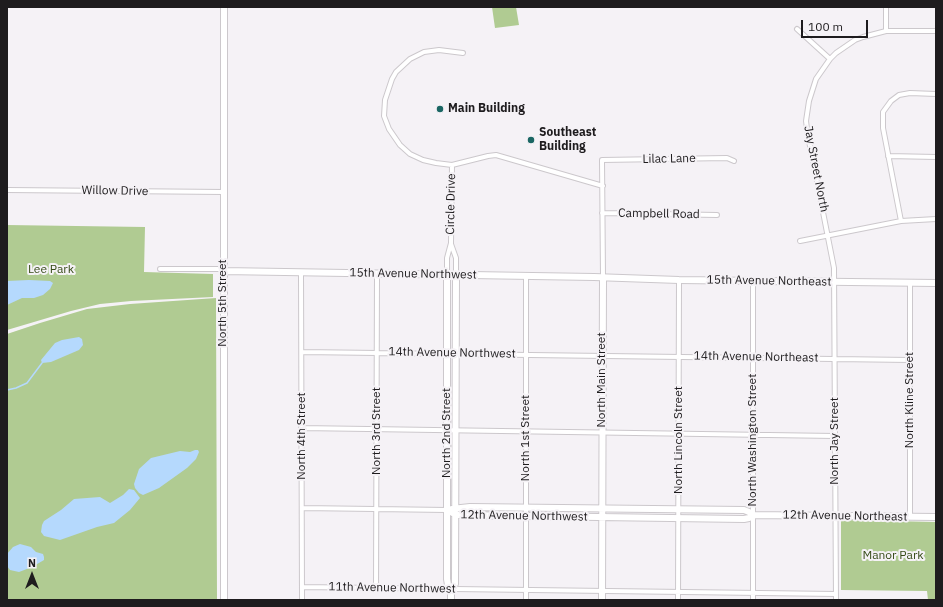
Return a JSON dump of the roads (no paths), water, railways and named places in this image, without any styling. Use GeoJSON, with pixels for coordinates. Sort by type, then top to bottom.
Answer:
{"type":"FeatureCollection","features":[{"type":"Feature","properties":{"kind":"street","name":"North 5th Street"},"geometry":{"type":"LineString","coordinates":[[224,7],[224,600]]}},
{"type":"Feature","properties":{"kind":"street"},"geometry":{"type":"LineString","coordinates":[[886,7],[886,31]]}},
{"type":"Feature","properties":{"kind":"street"},"geometry":{"type":"LineString","coordinates":[[797,28],[830,59]]}},
{"type":"Feature","properties":{"kind":"street","name":"Jay Street North"},"geometry":{"type":"LineString","coordinates":[[835,282],[829,236],[806,121],[809,101],[814,86],[821,71],[830,59],[836,53],[863,36],[886,31],[936,31]]}},
{"type":"Feature","properties":{"kind":"street","name":"Circle Drive"},"geometry":{"type":"LineString","coordinates":[[463,53],[447,50],[432,50],[424,52],[410,59],[396,72],[385,100],[384,116],[389,130],[400,145],[410,154],[423,160],[436,163],[452,165],[496,155],[603,186]]}},
{"type":"Feature","properties":{"kind":"street"},"geometry":{"type":"LineString","coordinates":[[901,221],[888,156],[882,116],[885,108],[895,97],[899,95],[910,93],[936,94]]}},
{"type":"Feature","properties":{"kind":"street"},"geometry":{"type":"LineString","coordinates":[[888,156],[936,157]]}},
{"type":"Feature","properties":{"kind":"street","name":"Lilac Lane"},"geometry":{"type":"LineString","coordinates":[[602,160],[727,158],[734,161]]}},
{"type":"Feature","properties":{"kind":"street","name":"North Main Street"},"geometry":{"type":"LineString","coordinates":[[602,160],[602,600]]}},
{"type":"Feature","properties":{"kind":"street","name":"Circle Drive"},"geometry":{"type":"LineString","coordinates":[[447,275],[446,258],[451,243],[452,165]]}},
{"type":"Feature","properties":{"kind":"street","name":"Willow Drive"},"geometry":{"type":"LineString","coordinates":[[7,190],[224,192]]}},
{"type":"Feature","properties":{"kind":"street","name":"Campbell Road"},"geometry":{"type":"LineString","coordinates":[[602,213],[717,215]]}},
{"type":"Feature","properties":{"kind":"street"},"geometry":{"type":"LineString","coordinates":[[800,241],[901,221],[936,219]]}},
{"type":"Feature","properties":{"kind":"street","name":"Circle Drive"},"geometry":{"type":"LineString","coordinates":[[451,243],[456,258],[456,275]]}},
{"type":"Feature","properties":{"kind":"street","name":"15th Avenue Northwest"},"geometry":{"type":"LineString","coordinates":[[160,269],[603,278]]}},
{"type":"Feature","properties":{"kind":"street","name":"North 4th Street"},"geometry":{"type":"LineString","coordinates":[[302,273],[302,600]]}},
{"type":"Feature","properties":{"kind":"street","name":"North 3rd Street"},"geometry":{"type":"LineString","coordinates":[[376,588],[377,274]]}},
{"type":"Feature","properties":{"kind":"street","name":"North 2nd Street"},"geometry":{"type":"LineString","coordinates":[[447,275],[447,579],[448,585],[451,589],[451,600]]}},
{"type":"Feature","properties":{"kind":"street","name":"North 2nd Street"},"geometry":{"type":"LineString","coordinates":[[451,589],[455,584],[456,275]]}},
{"type":"Feature","properties":{"kind":"street","name":"North 1st Street"},"geometry":{"type":"LineString","coordinates":[[526,276],[526,600]]}},
{"type":"Feature","properties":{"kind":"street","name":"15th Avenue Northeast"},"geometry":{"type":"LineString","coordinates":[[603,278],[936,283]]}},
{"type":"Feature","properties":{"kind":"street","name":"North Lincoln Street"},"geometry":{"type":"LineString","coordinates":[[678,600],[679,280]]}},
{"type":"Feature","properties":{"kind":"street","name":"North Washington Street"},"geometry":{"type":"LineString","coordinates":[[753,281],[753,600]]}},
{"type":"Feature","properties":{"kind":"street","name":"North Jay Street"},"geometry":{"type":"LineString","coordinates":[[835,282],[836,600]]}},
{"type":"Feature","properties":{"kind":"street","name":"North Kline Street"},"geometry":{"type":"LineString","coordinates":[[910,283],[910,517]]}},
{"type":"Feature","properties":{"kind":"street","name":"14th Avenue Northwest"},"geometry":{"type":"LineString","coordinates":[[302,352],[602,356]]}},
{"type":"Feature","properties":{"kind":"street","name":"14th Avenue Northeast"},"geometry":{"type":"LineString","coordinates":[[602,356],[910,360]]}},
{"type":"Feature","properties":{"kind":"street"},"geometry":{"type":"LineString","coordinates":[[301,428],[835,436]]}},
{"type":"Feature","properties":{"kind":"street","name":"12th Avenue Northwest"},"geometry":{"type":"LineString","coordinates":[[456,511],[470,507],[602,509]]}},
{"type":"Feature","properties":{"kind":"street","name":"12th Avenue Northwest"},"geometry":{"type":"LineString","coordinates":[[302,508],[447,510],[526,516],[602,517]]}},
{"type":"Feature","properties":{"kind":"street","name":"12th Avenue Northeast"},"geometry":{"type":"LineString","coordinates":[[602,509],[744,510],[753,515]]}},
{"type":"Feature","properties":{"kind":"street","name":"12th Avenue Northeast"},"geometry":{"type":"LineString","coordinates":[[602,517],[744,519],[753,515],[936,517]]}},
{"type":"Feature","properties":{"kind":"street","name":"11th Avenue Northwest"},"geometry":{"type":"LineString","coordinates":[[302,587],[836,594]]}},
{"type":"Feature","properties":{"kind":"water"},"geometry":{"type":"Polygon","coordinates":[[[7,281],[50,281],[53,283],[50,289],[43,295],[34,298],[22,298],[7,305],[7,281]]]}},
{"type":"Feature","properties":{"kind":"water"},"geometry":{"type":"Polygon","coordinates":[[[79,337],[82,339],[83,345],[79,350],[51,362],[42,363],[41,360],[55,343],[62,340],[79,337]]]}},
{"type":"Feature","properties":{"kind":"water"},"geometry":{"type":"Polygon","coordinates":[[[198,450],[199,452],[196,459],[187,468],[159,488],[143,495],[135,488],[134,484],[139,469],[151,458],[180,451],[190,452],[198,450]]]}},
{"type":"Feature","properties":{"kind":"water"},"geometry":{"type":"Polygon","coordinates":[[[129,489],[134,490],[140,498],[130,510],[114,523],[97,527],[60,540],[44,536],[41,532],[44,521],[74,499],[100,497],[110,503],[123,495],[129,489]]]}},
{"type":"Feature","properties":{"kind":"water"},"geometry":{"type":"Polygon","coordinates":[[[20,544],[31,547],[36,552],[43,554],[44,560],[19,572],[10,570],[7,566],[7,554],[13,547],[20,544]]]}},
{"type":"Feature","properties":{"kind":"waterway"},"geometry":{"type":"LineString","coordinates":[[7,390],[27,383],[42,363]]}},
{"type":"Feature","properties":{"kind":"place","name":"Main Building"},"geometry":{"type":"Point","coordinates":[440,109]}},
{"type":"Feature","properties":{"kind":"place","name":"Southeast Building"},"geometry":{"type":"Point","coordinates":[531,140]}},
{"type":"Feature","properties":{"kind":"park label","name":"Lee Park"},"geometry":{"type":"Point","coordinates":[51,270]}},
{"type":"Feature","properties":{"kind":"park label","name":"Manor Park"},"geometry":{"type":"Point","coordinates":[893,556]}}]}
